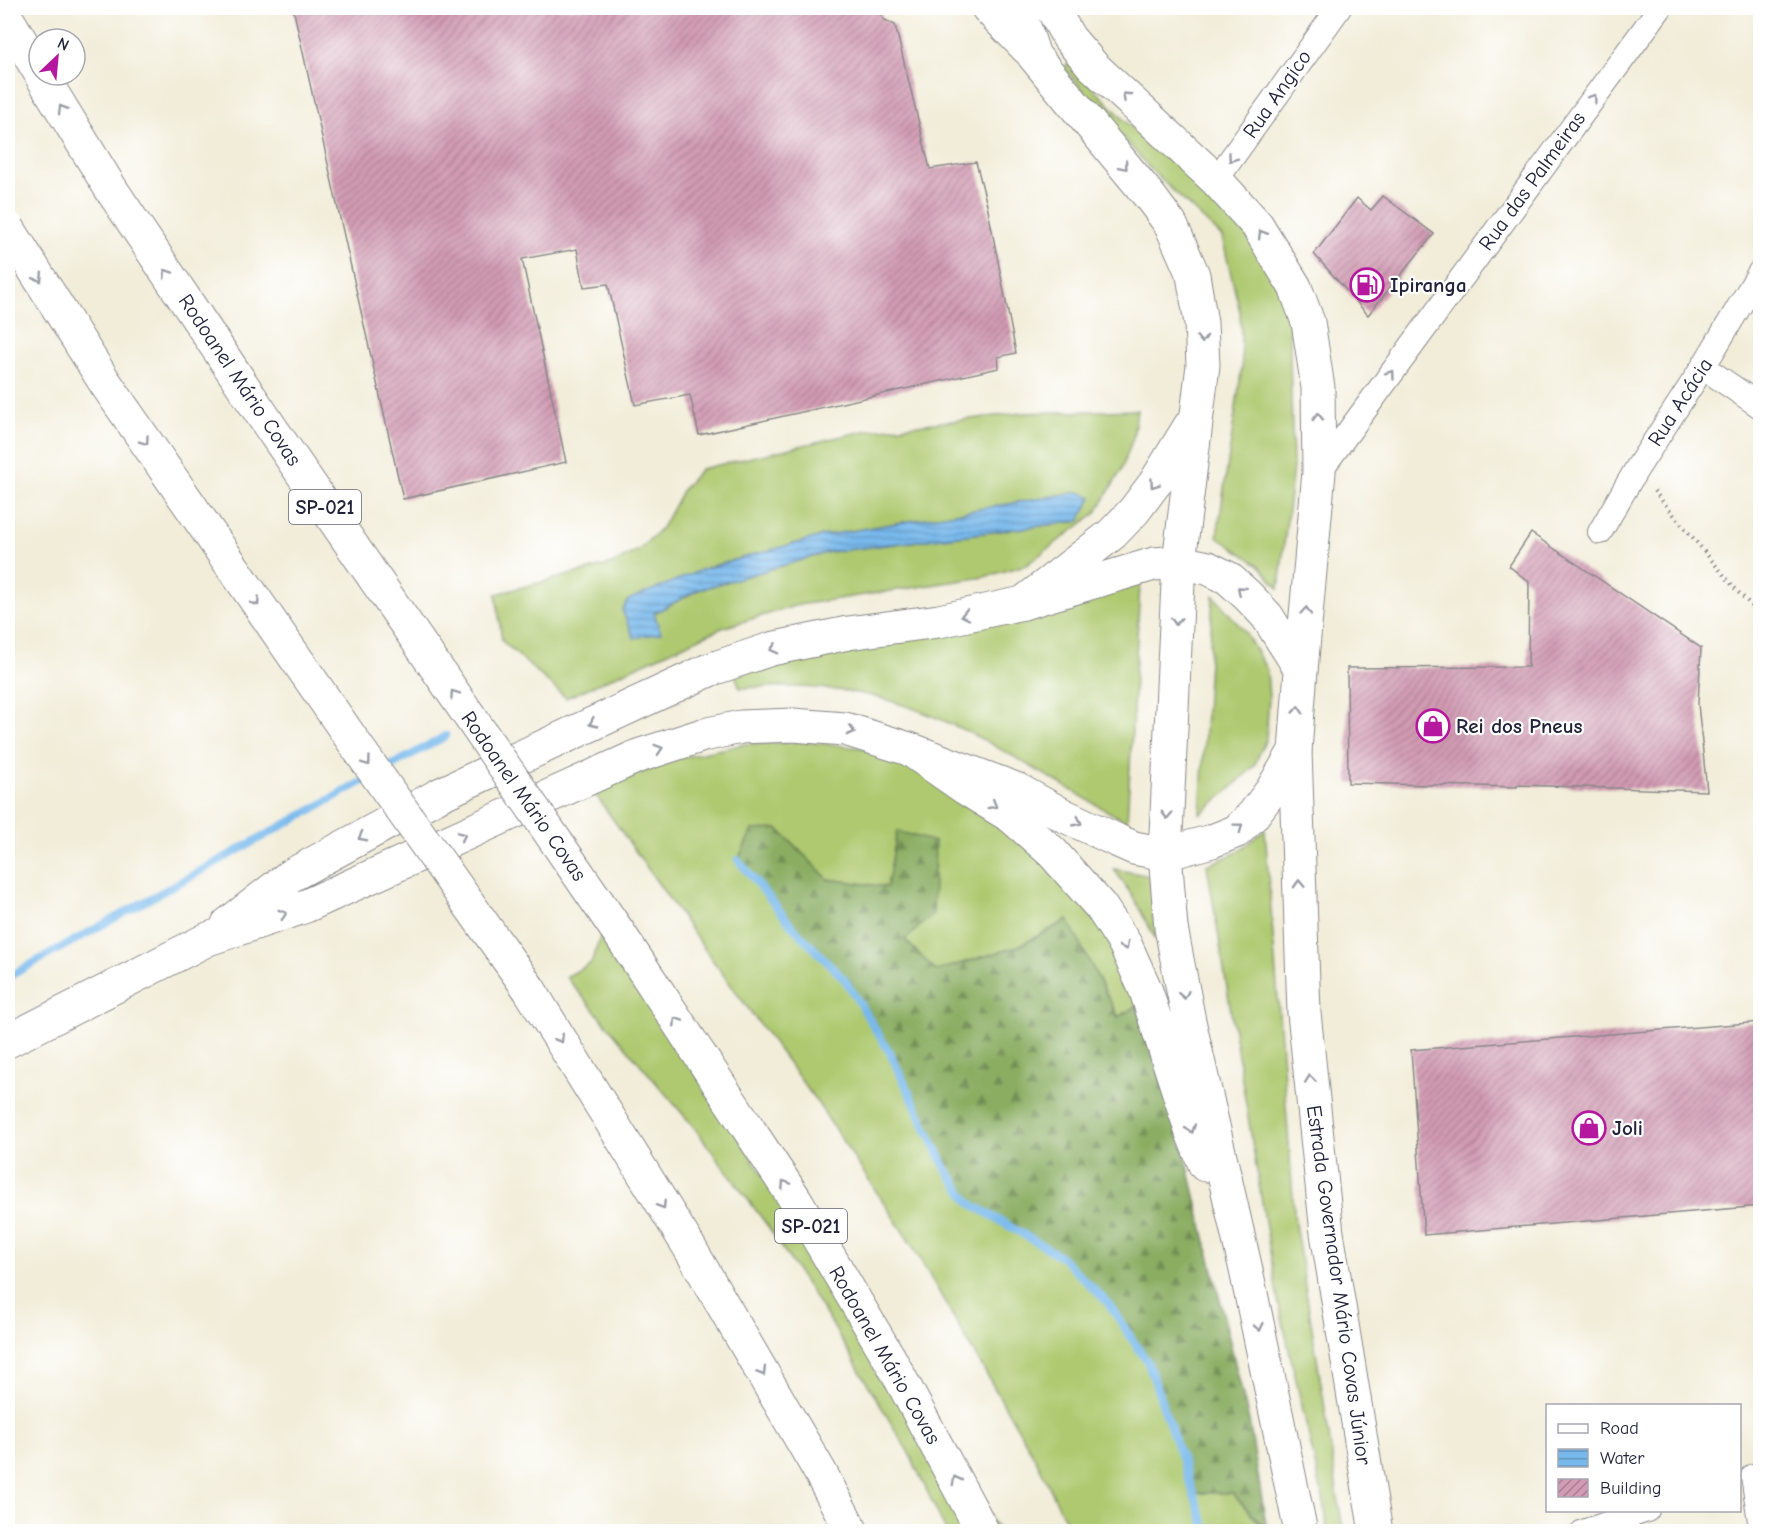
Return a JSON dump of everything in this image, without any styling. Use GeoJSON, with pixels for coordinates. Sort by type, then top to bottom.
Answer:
{"type":"FeatureCollection","features":[{"type":"Feature","properties":{"kind":"main road"},"geometry":{"type":"LineString","coordinates":[[988,8],[1034,56],[1151,198],[1171,225],[1193,275],[1202,323],[1203,365],[1179,562],[1165,854],[1171,928],[1301,1532]]}},
{"type":"Feature","properties":{"kind":"main road"},"geometry":{"type":"LineString","coordinates":[[1018,8],[1034,56]]}},
{"type":"Feature","properties":{"kind":"main road","name":"Estrada Governador Mário Covas Júnior"},"geometry":{"type":"LineString","coordinates":[[1052,8],[1069,38],[1093,66],[1216,180],[1257,225],[1295,287],[1308,322],[1318,388],[1319,471],[1295,751],[1304,1013],[1328,1233],[1376,1532]]}},
{"type":"Feature","properties":{"kind":"main road"},"geometry":{"type":"LineString","coordinates":[[8,20],[27,51]]}},
{"type":"Feature","properties":{"kind":"main road","name":"Rodoanel Mário Covas"},"geometry":{"type":"LineString","coordinates":[[48,87],[111,189],[618,933],[801,1209],[891,1360],[983,1532]]}},
{"type":"Feature","properties":{"kind":"main road"},"geometry":{"type":"LineString","coordinates":[[8,228],[104,381],[360,751],[529,989],[688,1245],[819,1470],[852,1532]]}},
{"type":"Feature","properties":{"kind":"main road"},"geometry":{"type":"LineString","coordinates":[[1023,603],[1112,534],[1134,511],[1155,483],[1196,417]]}},
{"type":"Feature","properties":{"kind":"main road"},"geometry":{"type":"LineString","coordinates":[[207,939],[290,876],[439,795],[709,670],[782,647],[848,633],[939,621],[1023,603],[1154,564],[1179,562],[1208,568],[1228,578],[1267,616],[1301,670]]}},
{"type":"Feature","properties":{"kind":"main road"},"geometry":{"type":"LineString","coordinates":[[8,1041],[207,939],[306,906],[639,756],[703,735],[741,727],[793,725],[845,729],[909,749],[1018,790],[1063,815],[1134,848],[1165,854],[1212,842],[1237,831],[1253,816],[1272,790],[1295,751]]}},
{"type":"Feature","properties":{"kind":"main road"},"geometry":{"type":"LineString","coordinates":[[909,749],[1012,817],[1052,852],[1101,907],[1125,944],[1146,991],[1191,1130],[1246,1270]]}},
{"type":"Feature","properties":{"kind":"street","name":"Rua Angico"},"geometry":{"type":"LineString","coordinates":[[1216,180],[1339,8]]}},
{"type":"Feature","properties":{"kind":"street","name":"Rua das Palmeiras"},"geometry":{"type":"LineString","coordinates":[[1319,471],[1660,8]]}},
{"type":"Feature","properties":{"kind":"street","name":"Rua Acácia"},"geometry":{"type":"LineString","coordinates":[[1600,532],[1636,470],[1761,273]]}},
{"type":"Feature","properties":{"kind":"street"},"geometry":{"type":"LineString","coordinates":[[1703,367],[1761,406]]}},
{"type":"Feature","properties":{"kind":"street"},"geometry":{"type":"LineString","coordinates":[[1751,1477],[1761,1521]]}},
{"type":"Feature","properties":{"kind":"street"},"geometry":{"type":"LineString","coordinates":[[1583,1532],[1641,1512]]}},
{"type":"Feature","properties":{"kind":"path"},"geometry":{"type":"LineString","coordinates":[[1636,470],[1738,592],[1761,614]]}},
{"type":"Feature","properties":{"kind":"green space"},"geometry":{"type":"Polygon","coordinates":[[[1069,63],[1140,136],[1207,191],[1239,225],[1268,266],[1290,314],[1293,467],[1279,589],[1259,565],[1217,537],[1242,366],[1240,312],[1222,237],[1150,169],[1064,68],[1069,63]]]}},
{"type":"Feature","properties":{"kind":"green space"},"geometry":{"type":"Polygon","coordinates":[[[1137,410],[1133,438],[1121,471],[1096,513],[1026,565],[984,577],[798,605],[722,628],[566,698],[502,641],[496,594],[612,564],[639,550],[663,526],[683,489],[701,469],[864,431],[1022,413],[1137,410]],[[1078,492],[822,536],[706,568],[654,613],[698,590],[829,552],[1079,521],[1092,497],[1078,492]]]}},
{"type":"Feature","properties":{"kind":"green space"},"geometry":{"type":"Polygon","coordinates":[[[1140,584],[1127,822],[999,748],[966,731],[898,703],[832,689],[740,688],[735,675],[749,665],[1140,584]]]}},
{"type":"Feature","properties":{"kind":"green space"},"geometry":{"type":"Polygon","coordinates":[[[1213,595],[1245,632],[1267,670],[1269,698],[1266,739],[1254,766],[1200,814],[1213,595]]]}},
{"type":"Feature","properties":{"kind":"green space"},"geometry":{"type":"Polygon","coordinates":[[[807,742],[871,749],[926,767],[1025,832],[1107,935],[1137,1006],[1119,1017],[1067,920],[1019,946],[936,971],[905,940],[887,887],[828,879],[778,829],[738,860],[794,928],[845,980],[890,1053],[970,1203],[1060,1256],[1108,1303],[1232,1493],[1267,1531],[1071,1531],[1035,1458],[913,1247],[817,1102],[708,954],[593,791],[679,758],[745,744],[807,742]]]}},
{"type":"Feature","properties":{"kind":"green space"},"geometry":{"type":"Polygon","coordinates":[[[778,829],[828,879],[887,887],[897,831],[935,842],[933,914],[905,940],[936,971],[1019,946],[1068,920],[1118,1017],[1137,1006],[1185,1154],[1249,1421],[1267,1530],[1232,1493],[1194,1493],[1143,1355],[1108,1303],[1060,1256],[970,1203],[946,1169],[890,1053],[845,980],[794,928],[738,860],[752,830],[778,829]]]}},
{"type":"Feature","properties":{"kind":"green space"},"geometry":{"type":"Polygon","coordinates":[[[1265,830],[1295,1224],[1343,1531],[1327,1531],[1325,1507],[1278,1301],[1207,865],[1236,853],[1265,830]]]}},
{"type":"Feature","properties":{"kind":"green space"},"geometry":{"type":"Polygon","coordinates":[[[1114,869],[1151,876],[1156,940],[1133,897],[1114,869]]]}},
{"type":"Feature","properties":{"kind":"green space"},"geometry":{"type":"Polygon","coordinates":[[[602,932],[999,1531],[946,1531],[909,1453],[827,1316],[767,1225],[693,1126],[566,977],[591,963],[602,932]]]}},
{"type":"Feature","properties":{"kind":"water"},"geometry":{"type":"Polygon","coordinates":[[[1078,492],[1092,497],[1079,521],[829,552],[698,590],[654,613],[661,633],[634,638],[622,610],[628,600],[706,568],[822,536],[1078,492]]]}},
{"type":"Feature","properties":{"kind":"building"},"geometry":{"type":"Polygon","coordinates":[[[293,8],[880,8],[883,19],[895,25],[930,169],[976,162],[987,205],[1016,353],[998,357],[999,368],[699,435],[690,395],[635,405],[608,284],[584,287],[577,249],[522,259],[566,462],[403,499],[293,8]]]}},
{"type":"Feature","properties":{"kind":"building","name":"Ipiranga"},"geometry":{"type":"Polygon","coordinates":[[[1383,196],[1434,234],[1368,315],[1314,254],[1357,198],[1371,210],[1383,196]]]}},
{"type":"Feature","properties":{"kind":"building"},"geometry":{"type":"Polygon","coordinates":[[[1531,533],[1701,648],[1698,704],[1707,791],[1348,783],[1347,668],[1528,667],[1529,582],[1509,566],[1531,533]]]}},
{"type":"Feature","properties":{"kind":"building","name":"Joli"},"geometry":{"type":"Polygon","coordinates":[[[1761,1022],[1761,1206],[1424,1235],[1411,1050],[1761,1022]]]}},
{"type":"Feature","properties":{"kind":"waterway"},"geometry":{"type":"LineString","coordinates":[[383,770],[446,736]]}},
{"type":"Feature","properties":{"kind":"waterway"},"geometry":{"type":"LineString","coordinates":[[8,977],[369,778]]}},
{"type":"Feature","properties":{"kind":"waterway"},"geometry":{"type":"LineString","coordinates":[[738,860],[794,928],[845,980],[890,1053],[946,1169],[970,1203],[1060,1256],[1108,1303],[1148,1363],[1207,1532]]}},
{"type":"Feature","properties":{"kind":"place","name":"Ipiranga"},"geometry":{"type":"Point","coordinates":[1367,285]}},
{"type":"Feature","properties":{"kind":"place","name":"Rei dos Pneus"},"geometry":{"type":"Point","coordinates":[1433,726]}},
{"type":"Feature","properties":{"kind":"place","name":"Joli"},"geometry":{"type":"Point","coordinates":[1589,1128]}}]}
